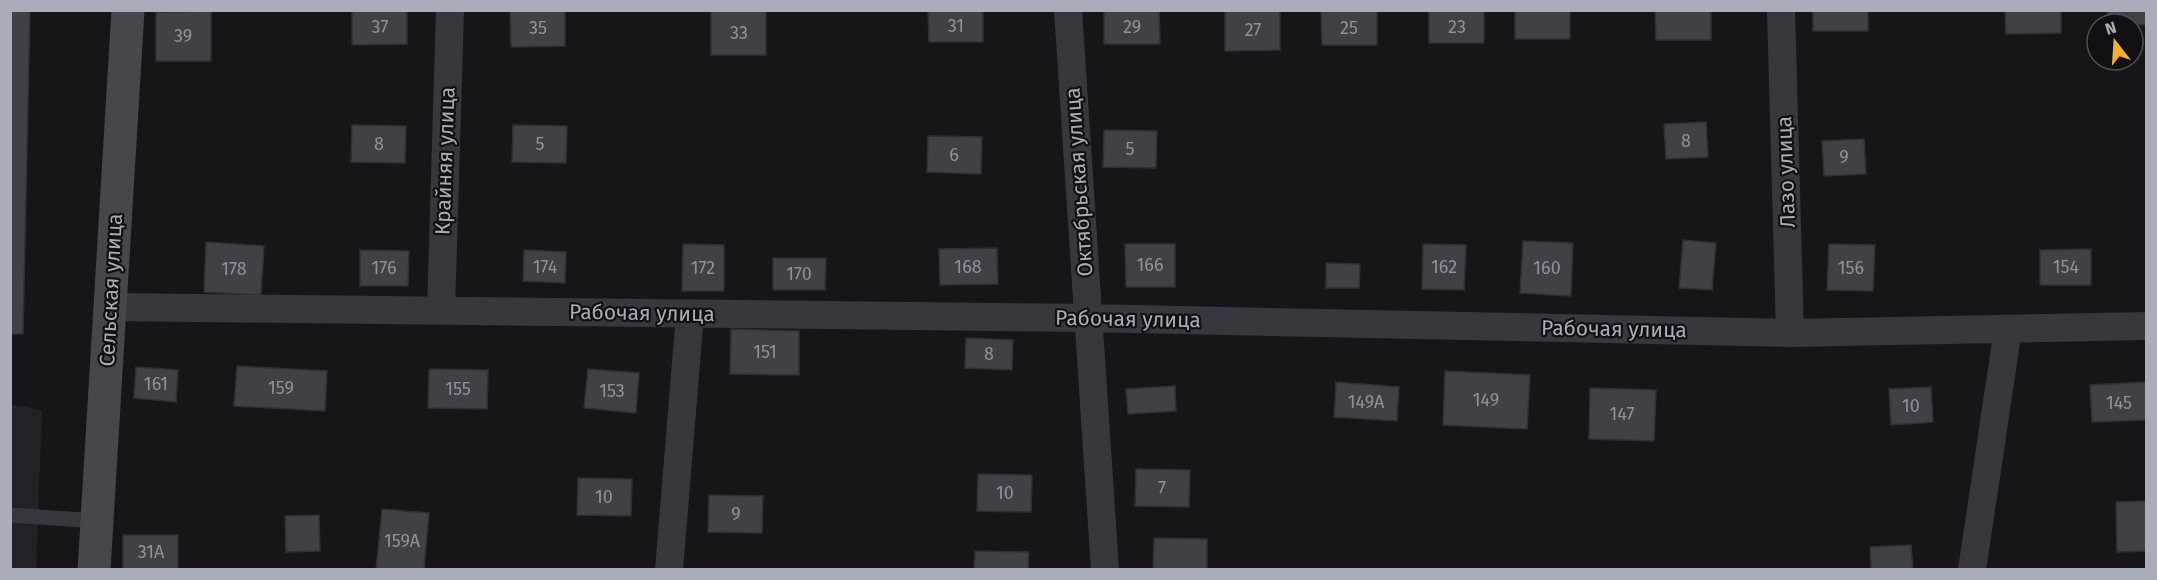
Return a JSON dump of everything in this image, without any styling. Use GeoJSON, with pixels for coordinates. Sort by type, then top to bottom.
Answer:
{"type":"FeatureCollection","features":[{"type":"Feature","properties":{"kind":"street","name":"Сельская улица"},"geometry":{"type":"LineString","coordinates":[[94,570],[128,10]]}},
{"type":"Feature","properties":{"kind":"street","name":"Крайняя улица"},"geometry":{"type":"LineString","coordinates":[[441,311],[450,10]]}},
{"type":"Feature","properties":{"kind":"street","name":"Октябрьская улица"},"geometry":{"type":"LineString","coordinates":[[1068,10],[1105,570]]}},
{"type":"Feature","properties":{"kind":"street","name":"Лазо улица"},"geometry":{"type":"LineString","coordinates":[[1781,10],[1790,333]]}},
{"type":"Feature","properties":{"kind":"street","name":"Рабочая улица"},"geometry":{"type":"LineString","coordinates":[[110,307],[1088,318],[1790,333],[2146,326]]}},
{"type":"Feature","properties":{"kind":"street"},"geometry":{"type":"LineString","coordinates":[[669,570],[690,314]]}},
{"type":"Feature","properties":{"kind":"street"},"geometry":{"type":"LineString","coordinates":[[1972,570],[2008,329]]}},
{"type":"Feature","properties":{"kind":"lane"},"geometry":{"type":"LineString","coordinates":[[10,514],[97,522]]}},
{"type":"Feature","properties":{"kind":"shaded area"},"geometry":{"type":"Polygon","coordinates":[[[10,404],[42,410],[36,569],[11,569],[10,404]]]}},
{"type":"Feature","properties":{"kind":"building"},"geometry":{"type":"Polygon","coordinates":[[[10,10],[30,10],[23,334],[10,334],[10,10]]]}},
{"type":"Feature","properties":{"kind":"building"},"geometry":{"type":"Polygon","coordinates":[[[352,10],[407,10],[407,44],[352,45],[352,10]]]}},
{"type":"Feature","properties":{"kind":"building"},"geometry":{"type":"Polygon","coordinates":[[[510,10],[565,10],[565,46],[511,47],[510,10]]]}},
{"type":"Feature","properties":{"kind":"building"},"geometry":{"type":"Polygon","coordinates":[[[711,10],[766,10],[766,55],[711,55],[711,10]]]}},
{"type":"Feature","properties":{"kind":"building"},"geometry":{"type":"Polygon","coordinates":[[[928,10],[983,10],[983,42],[929,42],[928,10]]]}},
{"type":"Feature","properties":{"kind":"building"},"geometry":{"type":"Polygon","coordinates":[[[1104,10],[1159,10],[1160,44],[1104,44],[1104,10]]]}},
{"type":"Feature","properties":{"kind":"building"},"geometry":{"type":"Polygon","coordinates":[[[1225,10],[1280,10],[1280,50],[1225,51],[1225,10]]]}},
{"type":"Feature","properties":{"kind":"building"},"geometry":{"type":"Polygon","coordinates":[[[1321,10],[1377,10],[1377,45],[1322,45],[1321,10]]]}},
{"type":"Feature","properties":{"kind":"building"},"geometry":{"type":"Polygon","coordinates":[[[1429,10],[1484,10],[1484,43],[1429,43],[1429,10]]]}},
{"type":"Feature","properties":{"kind":"building"},"geometry":{"type":"Polygon","coordinates":[[[1515,10],[1570,10],[1570,39],[1515,39],[1515,10]]]}},
{"type":"Feature","properties":{"kind":"building"},"geometry":{"type":"Polygon","coordinates":[[[1655,10],[1711,10],[1711,40],[1656,40],[1655,10]]]}},
{"type":"Feature","properties":{"kind":"building"},"geometry":{"type":"Polygon","coordinates":[[[1813,10],[1868,10],[1868,31],[1813,31],[1813,10]]]}},
{"type":"Feature","properties":{"kind":"building"},"geometry":{"type":"Polygon","coordinates":[[[2005,10],[2061,10],[2061,33],[2006,34],[2005,10]]]}},
{"type":"Feature","properties":{"kind":"building"},"geometry":{"type":"Polygon","coordinates":[[[2108,10],[2146,10],[2146,25],[2145,12],[2108,12],[2108,10]]]}},
{"type":"Feature","properties":{"kind":"building"},"geometry":{"type":"Polygon","coordinates":[[[211,11],[211,61],[156,61],[156,12],[211,11]]]}},
{"type":"Feature","properties":{"kind":"building"},"geometry":{"type":"Polygon","coordinates":[[[1706,122],[1708,157],[1666,159],[1664,124],[1706,122]]]}},
{"type":"Feature","properties":{"kind":"building"},"geometry":{"type":"Polygon","coordinates":[[[352,125],[406,126],[405,163],[351,162],[352,125]]]}},
{"type":"Feature","properties":{"kind":"building"},"geometry":{"type":"Polygon","coordinates":[[[513,125],[567,126],[566,163],[512,162],[513,125]]]}},
{"type":"Feature","properties":{"kind":"building"},"geometry":{"type":"Polygon","coordinates":[[[1104,130],[1157,131],[1156,168],[1103,167],[1104,130]]]}},
{"type":"Feature","properties":{"kind":"building"},"geometry":{"type":"Polygon","coordinates":[[[928,136],[982,137],[981,174],[927,172],[928,136]]]}},
{"type":"Feature","properties":{"kind":"building"},"geometry":{"type":"Polygon","coordinates":[[[1864,139],[1866,174],[1824,176],[1822,141],[1864,139]]]}},
{"type":"Feature","properties":{"kind":"building"},"geometry":{"type":"Polygon","coordinates":[[[1683,240],[1716,243],[1712,290],[1679,288],[1683,240]]]}},
{"type":"Feature","properties":{"kind":"building"},"geometry":{"type":"Polygon","coordinates":[[[1523,241],[1573,243],[1571,296],[1520,293],[1523,241]]]}},
{"type":"Feature","properties":{"kind":"building"},"geometry":{"type":"Polygon","coordinates":[[[206,242],[264,246],[261,295],[204,292],[206,242]]]}},
{"type":"Feature","properties":{"kind":"building"},"geometry":{"type":"Polygon","coordinates":[[[683,244],[724,245],[724,291],[682,291],[683,244]]]}},
{"type":"Feature","properties":{"kind":"building"},"geometry":{"type":"Polygon","coordinates":[[[1125,244],[1175,244],[1175,287],[1126,287],[1125,244]]]}},
{"type":"Feature","properties":{"kind":"building"},"geometry":{"type":"Polygon","coordinates":[[[1423,244],[1466,245],[1464,290],[1422,289],[1423,244]]]}},
{"type":"Feature","properties":{"kind":"building"},"geometry":{"type":"Polygon","coordinates":[[[1829,244],[1875,245],[1873,291],[1827,290],[1829,244]]]}},
{"type":"Feature","properties":{"kind":"building"},"geometry":{"type":"Polygon","coordinates":[[[997,248],[998,284],[940,285],[939,249],[997,248]]]}},
{"type":"Feature","properties":{"kind":"building"},"geometry":{"type":"Polygon","coordinates":[[[2091,249],[2091,285],[2040,285],[2040,250],[2091,249]]]}},
{"type":"Feature","properties":{"kind":"building"},"geometry":{"type":"Polygon","coordinates":[[[360,250],[409,251],[408,286],[360,286],[360,250]]]}},
{"type":"Feature","properties":{"kind":"building"},"geometry":{"type":"Polygon","coordinates":[[[524,250],[566,252],[565,283],[523,281],[524,250]]]}},
{"type":"Feature","properties":{"kind":"building"},"geometry":{"type":"Polygon","coordinates":[[[773,258],[826,258],[825,290],[773,290],[773,258]]]}},
{"type":"Feature","properties":{"kind":"building"},"geometry":{"type":"Polygon","coordinates":[[[1326,263],[1360,264],[1359,288],[1326,288],[1326,263]]]}},
{"type":"Feature","properties":{"kind":"building"},"geometry":{"type":"Polygon","coordinates":[[[731,329],[799,331],[799,375],[730,374],[731,329]]]}},
{"type":"Feature","properties":{"kind":"building"},"geometry":{"type":"Polygon","coordinates":[[[966,338],[1013,340],[1012,370],[965,368],[966,338]]]}},
{"type":"Feature","properties":{"kind":"building"},"geometry":{"type":"Polygon","coordinates":[[[237,366],[327,371],[325,411],[234,406],[237,366]]]}},
{"type":"Feature","properties":{"kind":"building"},"geometry":{"type":"Polygon","coordinates":[[[136,367],[178,370],[176,402],[134,398],[136,367]]]}},
{"type":"Feature","properties":{"kind":"building"},"geometry":{"type":"Polygon","coordinates":[[[429,369],[488,370],[487,409],[428,408],[429,369]]]}},
{"type":"Feature","properties":{"kind":"building"},"geometry":{"type":"Polygon","coordinates":[[[588,369],[639,373],[636,413],[584,408],[588,369]]]}},
{"type":"Feature","properties":{"kind":"building"},"geometry":{"type":"Polygon","coordinates":[[[1445,371],[1530,375],[1527,429],[1443,425],[1445,371]]]}},
{"type":"Feature","properties":{"kind":"building"},"geometry":{"type":"Polygon","coordinates":[[[1336,382],[1399,387],[1397,421],[1334,417],[1336,382]]]}},
{"type":"Feature","properties":{"kind":"building"},"geometry":{"type":"Polygon","coordinates":[[[2146,382],[2146,420],[2092,422],[2090,385],[2146,382]]]}},
{"type":"Feature","properties":{"kind":"building"},"geometry":{"type":"Polygon","coordinates":[[[1175,386],[1176,411],[1128,414],[1126,389],[1175,386]]]}},
{"type":"Feature","properties":{"kind":"building"},"geometry":{"type":"Polygon","coordinates":[[[1931,387],[1933,422],[1891,425],[1889,389],[1931,387]]]}},
{"type":"Feature","properties":{"kind":"building"},"geometry":{"type":"Polygon","coordinates":[[[1590,388],[1656,390],[1654,441],[1589,439],[1590,388]]]}},
{"type":"Feature","properties":{"kind":"building"},"geometry":{"type":"Polygon","coordinates":[[[1136,469],[1190,470],[1189,507],[1135,506],[1136,469]]]}},
{"type":"Feature","properties":{"kind":"building"},"geometry":{"type":"Polygon","coordinates":[[[978,474],[1032,475],[1031,512],[977,511],[978,474]]]}},
{"type":"Feature","properties":{"kind":"building"},"geometry":{"type":"Polygon","coordinates":[[[578,478],[632,479],[631,516],[577,515],[578,478]]]}},
{"type":"Feature","properties":{"kind":"building"},"geometry":{"type":"Polygon","coordinates":[[[709,495],[763,496],[762,533],[708,532],[709,495]]]}},
{"type":"Feature","properties":{"kind":"building"},"geometry":{"type":"Polygon","coordinates":[[[2146,501],[2146,551],[2117,552],[2116,502],[2146,501]]]}},
{"type":"Feature","properties":{"kind":"building"},"geometry":{"type":"Polygon","coordinates":[[[382,509],[429,513],[424,570],[376,570],[382,509]]]}},
{"type":"Feature","properties":{"kind":"building"},"geometry":{"type":"Polygon","coordinates":[[[319,515],[320,551],[286,552],[285,516],[319,515]]]}},
{"type":"Feature","properties":{"kind":"building"},"geometry":{"type":"Polygon","coordinates":[[[123,535],[178,535],[178,570],[123,570],[123,535]]]}},
{"type":"Feature","properties":{"kind":"building"},"geometry":{"type":"Polygon","coordinates":[[[1154,538],[1207,539],[1207,570],[1153,570],[1154,538]]]}},
{"type":"Feature","properties":{"kind":"building"},"geometry":{"type":"Polygon","coordinates":[[[1911,545],[1913,570],[1871,570],[1870,547],[1911,545]]]}},
{"type":"Feature","properties":{"kind":"building"},"geometry":{"type":"Polygon","coordinates":[[[975,551],[1029,552],[1028,570],[974,570],[975,551]]]}}]}
